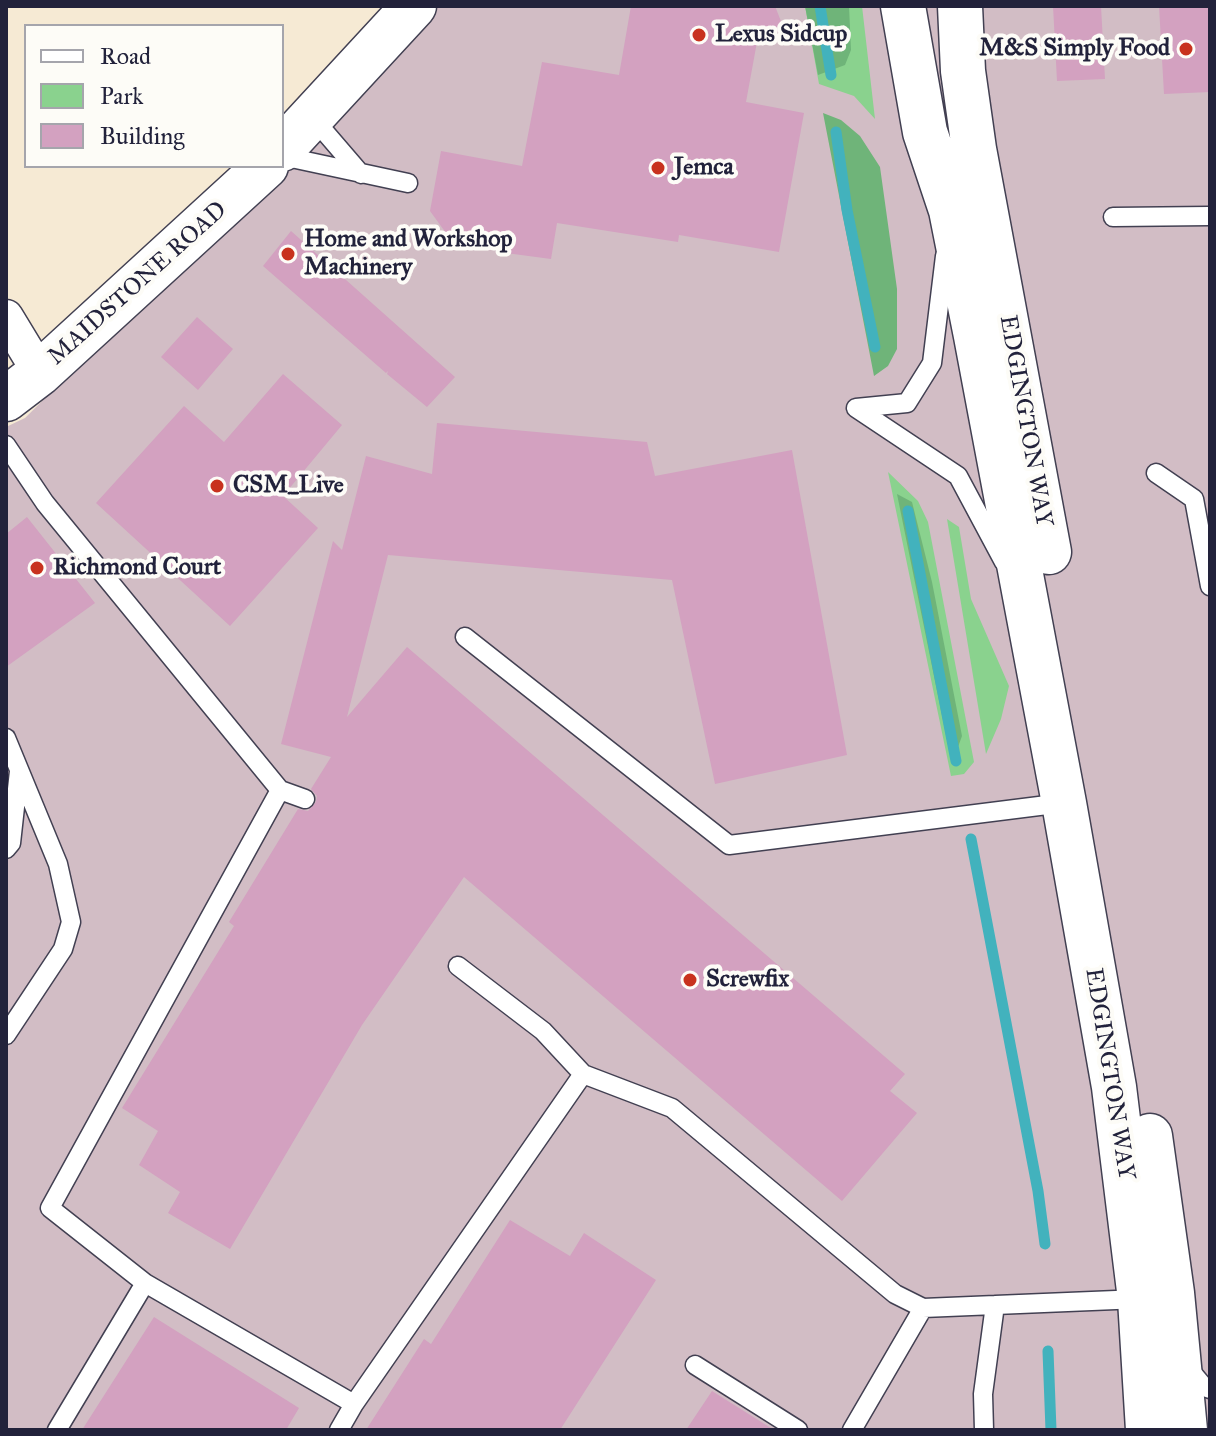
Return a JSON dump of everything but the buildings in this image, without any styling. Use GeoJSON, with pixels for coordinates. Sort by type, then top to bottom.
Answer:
{"type":"FeatureCollection","features":[{"type":"Feature","properties":{"kind":"main road"},"geometry":{"type":"LineString","coordinates":[[284,147],[414,6]]}},
{"type":"Feature","properties":{"kind":"main road","name":"EDGINGTON WAY"},"geometry":{"type":"LineString","coordinates":[[903,6],[925,132],[956,156],[1075,693],[1079,799],[1114,1087],[1156,1296],[1178,1354],[1192,1410]]}},
{"type":"Feature","properties":{"kind":"main road","name":"EDGINGTON WAY"},"geometry":{"type":"LineString","coordinates":[[960,6],[963,71],[951,210],[1028,606],[1079,799],[1138,1050],[1158,1190],[1145,1219],[1156,1296],[1148,1430]]}},
{"type":"Feature","properties":{"kind":"main road","name":"EDGINGTON WAY"},"geometry":{"type":"LineString","coordinates":[[956,156],[987,305],[976,336]]}},
{"type":"Feature","properties":{"kind":"main road","name":"MAIDSTONE ROAD"},"geometry":{"type":"LineString","coordinates":[[23,386],[264,168]]}},
{"type":"Feature","properties":{"kind":"street"},"geometry":{"type":"LineString","coordinates":[[6,317],[23,386]]}},
{"type":"Feature","properties":{"kind":"lane"},"geometry":{"type":"LineString","coordinates":[[312,117],[361,174]]}},
{"type":"Feature","properties":{"kind":"lane"},"geometry":{"type":"LineString","coordinates":[[284,156],[408,183]]}},
{"type":"Feature","properties":{"kind":"lane"},"geometry":{"type":"LineString","coordinates":[[951,210],[932,363],[907,403],[856,408],[958,476],[1028,606]]}},
{"type":"Feature","properties":{"kind":"lane"},"geometry":{"type":"LineString","coordinates":[[1113,217],[1210,216]]}},
{"type":"Feature","properties":{"kind":"lane"},"geometry":{"type":"LineString","coordinates":[[6,445],[45,503],[280,790],[305,799]]}},
{"type":"Feature","properties":{"kind":"lane"},"geometry":{"type":"LineString","coordinates":[[1156,473],[1194,499],[1210,586]]}},
{"type":"Feature","properties":{"kind":"lane"},"geometry":{"type":"LineString","coordinates":[[465,637],[729,845],[1079,799]]}},
{"type":"Feature","properties":{"kind":"lane"},"geometry":{"type":"LineString","coordinates":[[6,738],[58,864],[71,922],[63,949],[6,1035]]}},
{"type":"Feature","properties":{"kind":"lane"},"geometry":{"type":"LineString","coordinates":[[6,849],[11,843],[19,765]]}},
{"type":"Feature","properties":{"kind":"lane"},"geometry":{"type":"LineString","coordinates":[[6,810],[18,788]]}},
{"type":"Feature","properties":{"kind":"lane"},"geometry":{"type":"LineString","coordinates":[[280,790],[50,1208],[145,1283],[354,1404]]}},
{"type":"Feature","properties":{"kind":"lane"},"geometry":{"type":"LineString","coordinates":[[458,966],[543,1031],[583,1074],[672,1108],[895,1294],[923,1308],[1156,1296]]}},
{"type":"Feature","properties":{"kind":"lane"},"geometry":{"type":"LineString","coordinates":[[339,1430],[583,1074]]}},
{"type":"Feature","properties":{"kind":"lane"},"geometry":{"type":"LineString","coordinates":[[57,1430],[145,1283]]}},
{"type":"Feature","properties":{"kind":"lane"},"geometry":{"type":"LineString","coordinates":[[984,1430],[983,1394],[995,1305]]}},
{"type":"Feature","properties":{"kind":"lane"},"geometry":{"type":"LineString","coordinates":[[852,1430],[923,1308]]}},
{"type":"Feature","properties":{"kind":"lane"},"geometry":{"type":"LineString","coordinates":[[695,1365],[798,1430]]}},
{"type":"Feature","properties":{"kind":"shaded area"},"geometry":{"type":"Polygon","coordinates":[[[427,6],[1210,6],[1210,1430],[6,1430],[6,427],[25,418],[275,168],[284,168],[284,159],[427,6]]]}},
{"type":"Feature","properties":{"kind":"green space"},"geometry":{"type":"Polygon","coordinates":[[[805,6],[862,6],[875,119],[854,96],[819,84],[805,6]]]}},
{"type":"Feature","properties":{"kind":"green space"},"geometry":{"type":"Polygon","coordinates":[[[805,6],[849,6],[851,50],[845,65],[818,75],[805,6]]]}},
{"type":"Feature","properties":{"kind":"green space"},"geometry":{"type":"Polygon","coordinates":[[[823,113],[841,120],[860,136],[880,167],[897,289],[897,349],[888,366],[874,376],[823,113]]]}},
{"type":"Feature","properties":{"kind":"green space"},"geometry":{"type":"Polygon","coordinates":[[[888,472],[918,501],[928,522],[974,762],[964,774],[951,776],[888,472]]]}},
{"type":"Feature","properties":{"kind":"green space"},"geometry":{"type":"Polygon","coordinates":[[[897,494],[912,502],[932,582],[962,736],[958,747],[948,745],[897,494]]]}},
{"type":"Feature","properties":{"kind":"green space"},"geometry":{"type":"Polygon","coordinates":[[[947,519],[959,527],[971,599],[1009,686],[1001,719],[986,754],[947,519]]]}},
{"type":"Feature","properties":{"kind":"waterway"},"geometry":{"type":"LineString","coordinates":[[820,6],[831,75]]}},
{"type":"Feature","properties":{"kind":"waterway"},"geometry":{"type":"LineString","coordinates":[[836,132],[847,210],[875,347]]}},
{"type":"Feature","properties":{"kind":"waterway"},"geometry":{"type":"LineString","coordinates":[[908,511],[956,761]]}},
{"type":"Feature","properties":{"kind":"waterway"},"geometry":{"type":"LineString","coordinates":[[971,839],[1038,1191],[1045,1244]]}},
{"type":"Feature","properties":{"kind":"waterway"},"geometry":{"type":"LineString","coordinates":[[1048,1351],[1051,1430]]}},
{"type":"Feature","properties":{"kind":"place","name":"Lexus Sidcup"},"geometry":{"type":"Point","coordinates":[699,35]}},
{"type":"Feature","properties":{"kind":"place","name":"M&S Simply Food"},"geometry":{"type":"Point","coordinates":[1186,49]}},
{"type":"Feature","properties":{"kind":"place","name":"Jemca"},"geometry":{"type":"Point","coordinates":[658,168]}},
{"type":"Feature","properties":{"kind":"place","name":"Home and Workshop Machinery"},"geometry":{"type":"Point","coordinates":[288,254]}},
{"type":"Feature","properties":{"kind":"place","name":"CSM_Live"},"geometry":{"type":"Point","coordinates":[217,486]}},
{"type":"Feature","properties":{"kind":"place","name":"Richmond Court"},"geometry":{"type":"Point","coordinates":[37,568]}},
{"type":"Feature","properties":{"kind":"place","name":"Screwfix"},"geometry":{"type":"Point","coordinates":[690,980]}}]}
